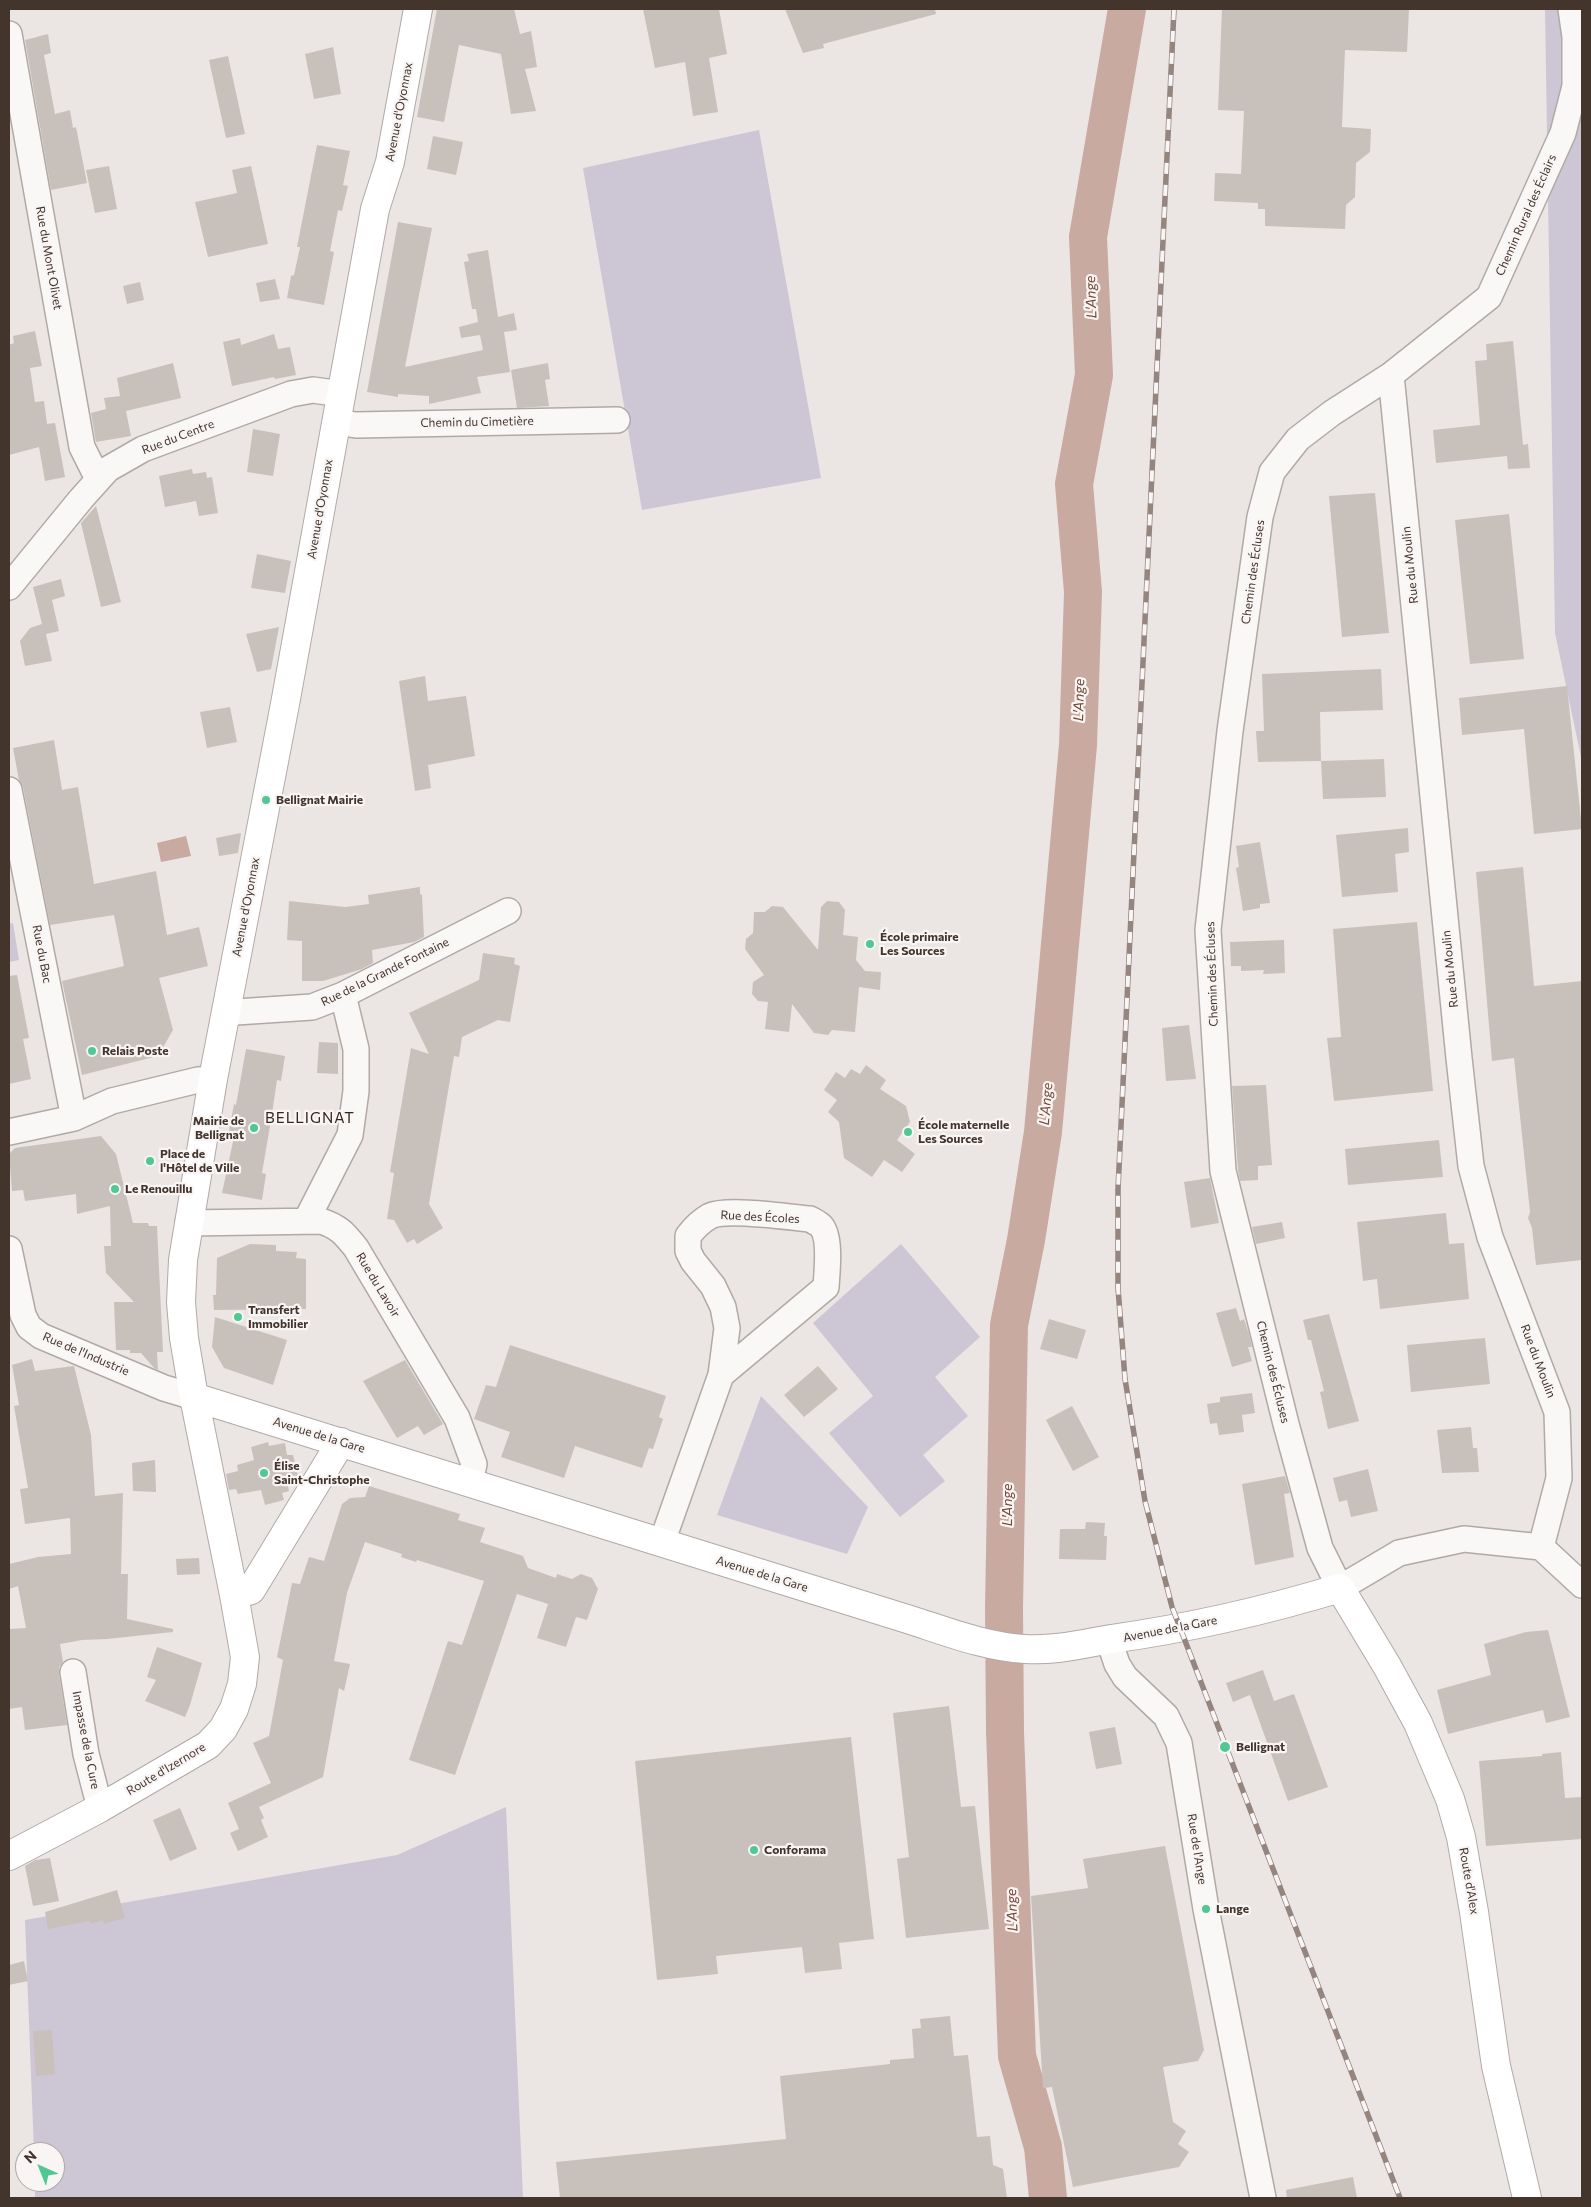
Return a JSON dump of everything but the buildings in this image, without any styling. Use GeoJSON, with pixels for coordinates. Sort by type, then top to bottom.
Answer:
{"type":"FeatureCollection","features":[{"type":"Feature","properties":{"kind":"street","name":"Avenue d'Oyonnax"},"geometry":{"type":"LineString","coordinates":[[226,1010],[375,209],[390,162],[418,9]]}},
{"type":"Feature","properties":{"kind":"street","name":"Chemin Rural des Éclairs"},"geometry":{"type":"LineString","coordinates":[[1391,374],[1489,297],[1563,133],[1575,86],[1575,37],[1571,9]]}},
{"type":"Feature","properties":{"kind":"street","name":"Rue du Mont Olivet"},"geometry":{"type":"LineString","coordinates":[[9,34],[82,448],[98,480]]}},
{"type":"Feature","properties":{"kind":"street","name":"Rue du Moulin"},"geometry":{"type":"LineString","coordinates":[[1391,374],[1458,1058],[1472,1166],[1490,1237],[1557,1412],[1559,1478],[1541,1547]]}},
{"type":"Feature","properties":{"kind":"street","name":"Chemin des Écluses"},"geometry":{"type":"LineString","coordinates":[[1340,1588],[1320,1548],[1223,1172],[1208,930],[1230,731],[1260,517],[1272,472],[1298,439],[1332,412],[1391,374]]}},
{"type":"Feature","properties":{"kind":"street","name":"Rue du Centre"},"geometry":{"type":"LineString","coordinates":[[9,588],[108,469],[143,449],[291,394],[313,390],[342,394]]}},
{"type":"Feature","properties":{"kind":"street","name":"Chemin du Cimetière"},"geometry":{"type":"LineString","coordinates":[[336,422],[356,425],[617,420]]}},
{"type":"Feature","properties":{"kind":"street","name":"Rue du Bac"},"geometry":{"type":"LineString","coordinates":[[9,790],[74,1118]]}},
{"type":"Feature","properties":{"kind":"street","name":"Rue de la Grande Fontaine"},"geometry":{"type":"LineString","coordinates":[[226,1010],[236,1012],[312,1008],[343,995],[508,911]]}},
{"type":"Feature","properties":{"kind":"street"},"geometry":{"type":"LineString","coordinates":[[306,1220],[350,1135],[356,1091],[356,1049],[343,995]]}},
{"type":"Feature","properties":{"kind":"street"},"geometry":{"type":"LineString","coordinates":[[194,1396],[184,1338],[182,1302],[183,1260],[226,1010]]}},
{"type":"Feature","properties":{"kind":"street"},"geometry":{"type":"LineString","coordinates":[[9,1132],[74,1118],[112,1101],[198,1080],[213,1079]]}},
{"type":"Feature","properties":{"kind":"street","name":"Rue des Écoles"},"geometry":{"type":"LineString","coordinates":[[662,1542],[721,1375],[727,1328],[723,1307],[713,1286],[693,1261],[688,1251],[688,1236],[698,1224],[712,1215],[730,1213],[810,1219],[821,1226],[826,1236],[826,1286],[721,1375]]}},
{"type":"Feature","properties":{"kind":"street","name":"Rue du Lavoir"},"geometry":{"type":"LineString","coordinates":[[188,1223],[306,1220],[321,1221],[336,1226],[356,1248],[457,1418],[474,1464],[470,1482]]}},
{"type":"Feature","properties":{"kind":"street","name":"Rue de l'Industrie"},"geometry":{"type":"LineString","coordinates":[[9,1248],[23,1315],[29,1327],[41,1336],[146,1380],[194,1396]]}},
{"type":"Feature","properties":{"kind":"street","name":"Avenue de la Gare"},"geometry":{"type":"LineString","coordinates":[[194,1396],[973,1639],[1024,1649],[1052,1649],[1109,1640],[1270,1609],[1340,1588]]}},
{"type":"Feature","properties":{"kind":"street","name":"Route d'Izernore"},"geometry":{"type":"LineString","coordinates":[[9,1856],[100,1808],[208,1745],[223,1729],[234,1709],[242,1684],[245,1658],[194,1396]]}},
{"type":"Feature","properties":{"kind":"street"},"geometry":{"type":"LineString","coordinates":[[234,1594],[251,1590],[341,1442]]}},
{"type":"Feature","properties":{"kind":"street"},"geometry":{"type":"LineString","coordinates":[[1340,1588],[1398,1553],[1464,1539],[1541,1547],[1582,1585]]}},
{"type":"Feature","properties":{"kind":"street","name":"Route d'Alex"},"geometry":{"type":"LineString","coordinates":[[1340,1588],[1387,1666],[1418,1723],[1450,1799],[1462,1837],[1496,2066],[1527,2198]]}},
{"type":"Feature","properties":{"kind":"street","name":"Rue de l'Ange"},"geometry":{"type":"LineString","coordinates":[[1109,1640],[1116,1664],[1125,1677],[1166,1716],[1179,1743],[1206,1909],[1263,2198]]}},
{"type":"Feature","properties":{"kind":"street","name":"Impasse de la Cure"},"geometry":{"type":"LineString","coordinates":[[73,1672],[86,1754],[100,1808]]}},
{"type":"Feature","properties":{"kind":"shaded area"},"geometry":{"type":"Polygon","coordinates":[[[1545,9],[1582,9],[1582,762],[1555,633],[1545,9]]]}},
{"type":"Feature","properties":{"kind":"shaded area"},"geometry":{"type":"Polygon","coordinates":[[[759,130],[821,478],[642,510],[583,168],[759,130]]]}},
{"type":"Feature","properties":{"kind":"shaded area"},"geometry":{"type":"Polygon","coordinates":[[[186,836],[191,856],[161,862],[157,843],[186,836]]]}},
{"type":"Feature","properties":{"kind":"shaded area"},"geometry":{"type":"Polygon","coordinates":[[[13,923],[19,960],[9,962],[9,924],[13,923]]]}},
{"type":"Feature","properties":{"kind":"shaded area"},"geometry":{"type":"Polygon","coordinates":[[[901,1244],[980,1337],[935,1377],[968,1416],[923,1455],[945,1481],[900,1517],[829,1433],[873,1396],[813,1323],[901,1244]]]}},
{"type":"Feature","properties":{"kind":"shaded area"},"geometry":{"type":"Polygon","coordinates":[[[761,1396],[868,1507],[847,1554],[717,1515],[761,1396]]]}},
{"type":"Feature","properties":{"kind":"shaded area"},"geometry":{"type":"Polygon","coordinates":[[[506,1807],[523,2198],[35,2198],[35,2192],[65,2192],[65,2142],[34,2142],[25,1920],[397,1855],[506,1807]]]}},
{"type":"Feature","properties":{"kind":"waterway","name":"L'Ange"},"geometry":{"type":"LineString","coordinates":[[1048,2198],[1043,2147],[1017,2056],[1005,1732],[1004,1608],[1009,1325],[1026,1240],[1043,1132],[1078,745],[1083,592],[1074,484],[1094,375],[1088,237],[1127,9]]}},
{"type":"Feature","properties":{"kind":"railway"},"geometry":{"type":"LineString","coordinates":[[1174,9],[1118,1189],[1118,1288],[1125,1379],[1145,1501],[1172,1607],[1400,2198]]}},
{"type":"Feature","properties":{"kind":"place","name":"Bellignat Mairie"},"geometry":{"type":"Point","coordinates":[266,800]}},
{"type":"Feature","properties":{"kind":"place","name":"École primaire Les Sources"},"geometry":{"type":"Point","coordinates":[870,944]}},
{"type":"Feature","properties":{"kind":"place","name":"Relais Poste"},"geometry":{"type":"Point","coordinates":[92,1051]}},
{"type":"Feature","properties":{"kind":"place","name":"Mairie de Bellignat"},"geometry":{"type":"Point","coordinates":[254,1128]}},
{"type":"Feature","properties":{"kind":"place","name":"École maternelle Les Sources"},"geometry":{"type":"Point","coordinates":[908,1132]}},
{"type":"Feature","properties":{"kind":"place","name":"Place de l'Hôtel de Ville"},"geometry":{"type":"Point","coordinates":[150,1161]}},
{"type":"Feature","properties":{"kind":"place","name":"Le Renouillu"},"geometry":{"type":"Point","coordinates":[115,1189]}},
{"type":"Feature","properties":{"kind":"place","name":"Transfert Immobilier"},"geometry":{"type":"Point","coordinates":[238,1317]}},
{"type":"Feature","properties":{"kind":"place","name":"Élise Saint-Christophe"},"geometry":{"type":"Point","coordinates":[264,1473]}},
{"type":"Feature","properties":{"kind":"place","name":"Bellignat"},"geometry":{"type":"Point","coordinates":[1225,1747]}},
{"type":"Feature","properties":{"kind":"place","name":"Conforama"},"geometry":{"type":"Point","coordinates":[754,1850]}},
{"type":"Feature","properties":{"kind":"place","name":"Lange"},"geometry":{"type":"Point","coordinates":[1206,1909]}},
{"type":"Feature","properties":{"kind":"district","name":"BELLIGNAT"},"geometry":{"type":"Point","coordinates":[310,1118]}}]}
